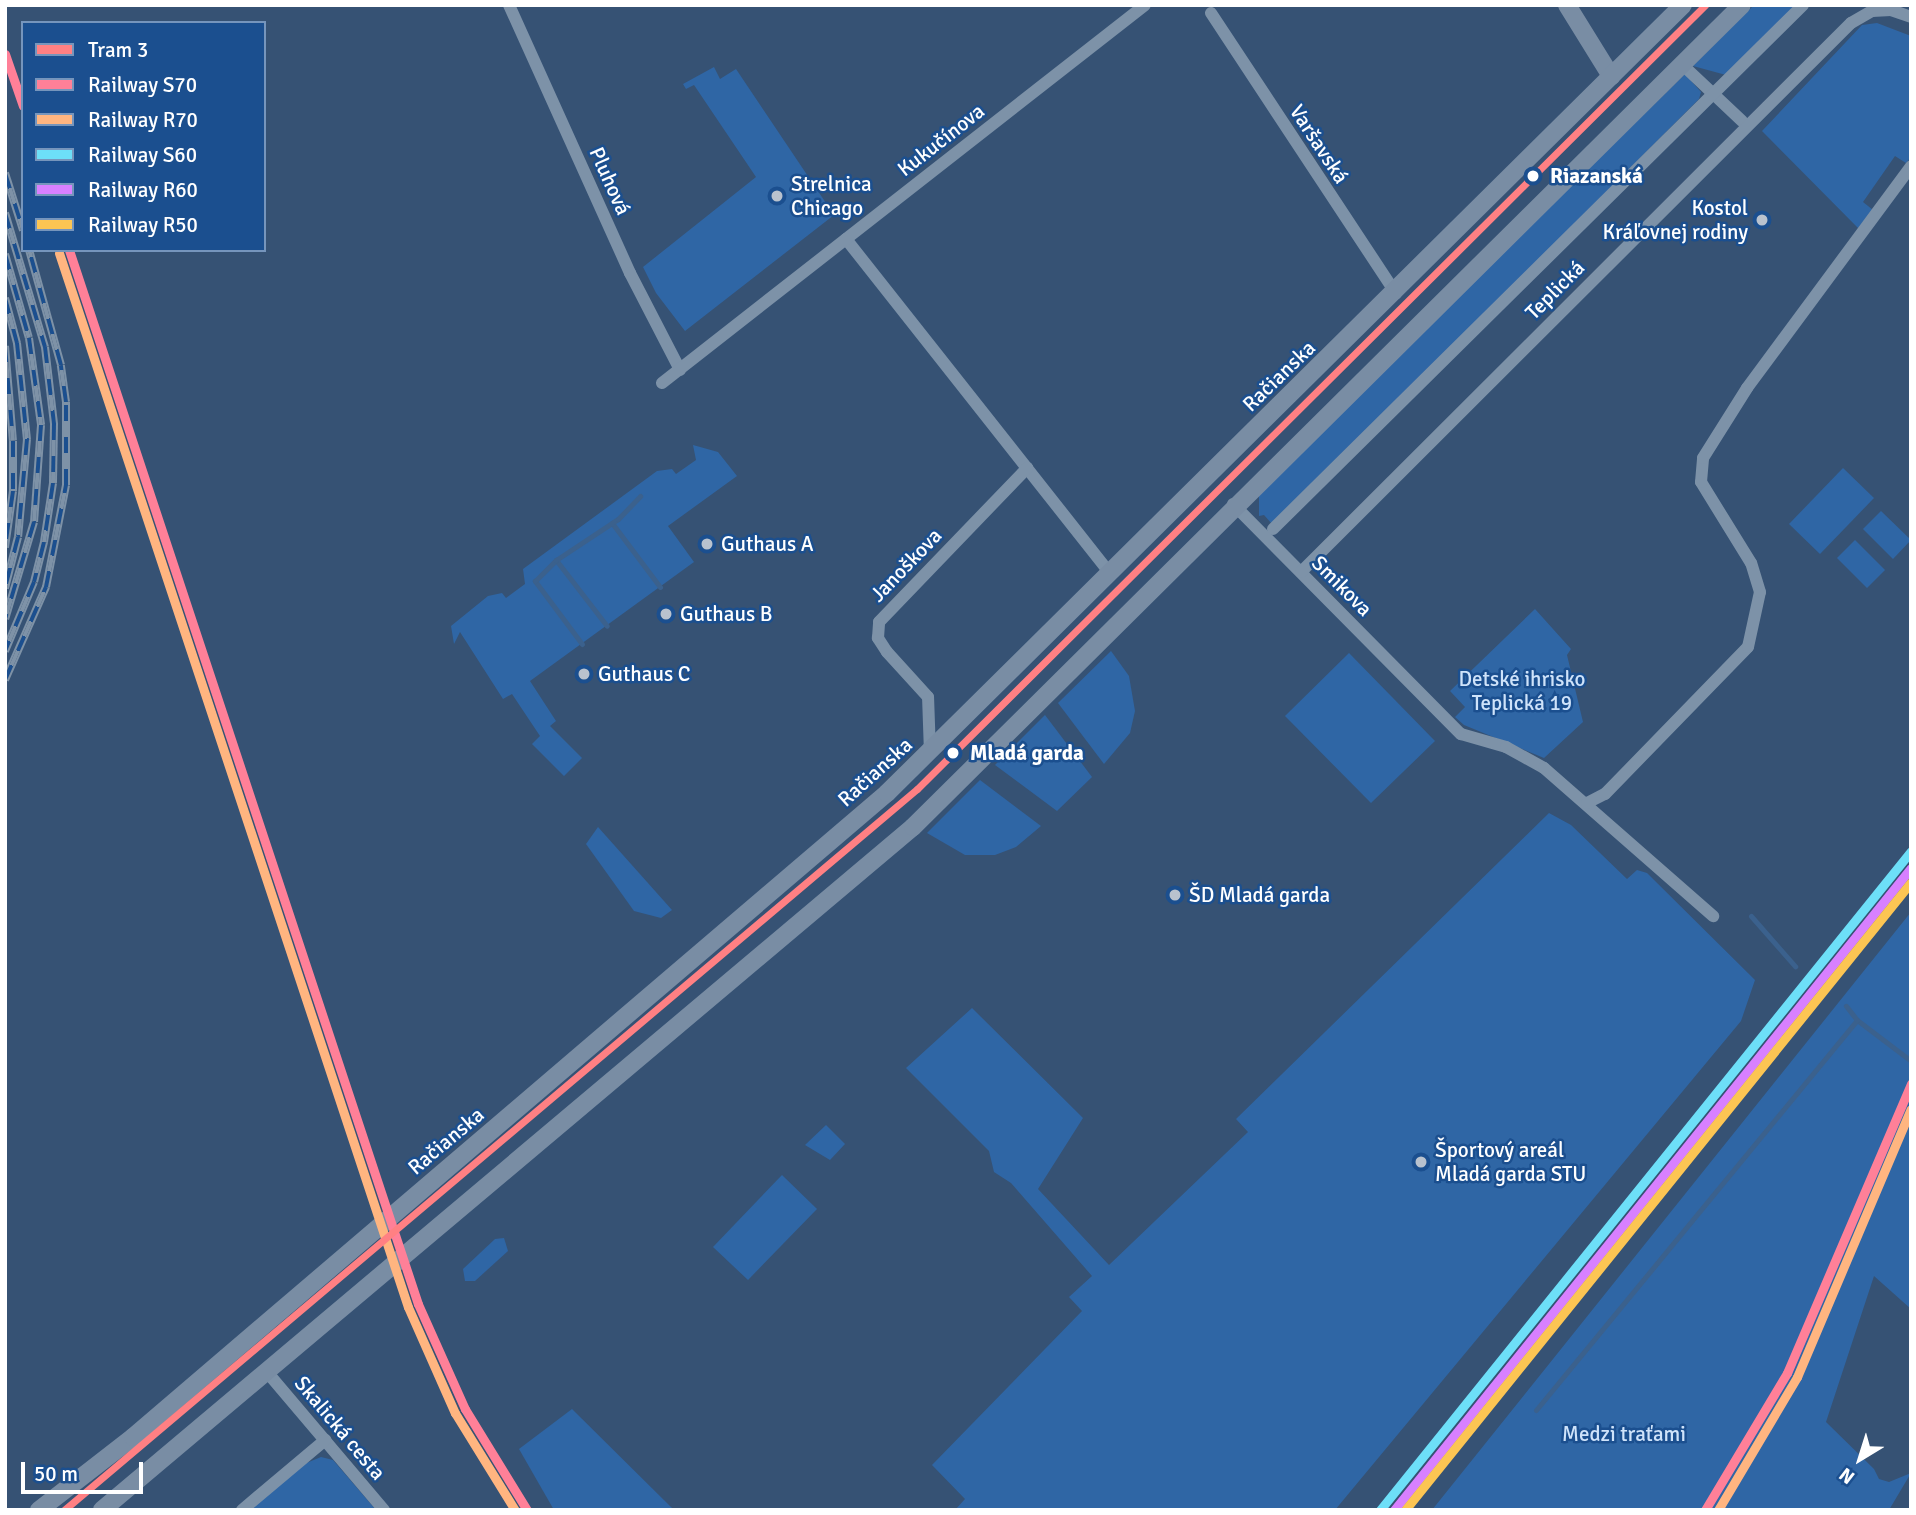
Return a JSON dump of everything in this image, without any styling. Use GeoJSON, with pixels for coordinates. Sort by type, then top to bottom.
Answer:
{"type":"FeatureCollection","features":[{"type":"Feature","properties":{"kind":"main road"},"geometry":{"type":"LineString","coordinates":[[1567,5],[1611,76]]}},
{"type":"Feature","properties":{"kind":"main road","name":"Račianska"},"geometry":{"type":"LineString","coordinates":[[39,1510],[197,1382],[930,754],[1396,294],[1683,5]]}},
{"type":"Feature","properties":{"kind":"main road"},"geometry":{"type":"LineString","coordinates":[[107,1508],[913,827],[1233,504],[1742,5]]}},
{"type":"Feature","properties":{"kind":"street","name":"Pluhová"},"geometry":{"type":"LineString","coordinates":[[509,5],[680,370]]}},
{"type":"Feature","properties":{"kind":"street","name":"Kukučínova"},"geometry":{"type":"LineString","coordinates":[[662,383],[1145,5]]}},
{"type":"Feature","properties":{"kind":"street"},"geometry":{"type":"LineString","coordinates":[[1273,529],[1803,5]]}},
{"type":"Feature","properties":{"kind":"street","name":"Teplická"},"geometry":{"type":"LineString","coordinates":[[1301,572],[1851,23],[1871,11],[1891,10],[1911,17]]}},
{"type":"Feature","properties":{"kind":"street","name":"Varšavská"},"geometry":{"type":"LineString","coordinates":[[1211,13],[1396,294]]}},
{"type":"Feature","properties":{"kind":"street"},"geometry":{"type":"LineString","coordinates":[[1689,71],[1742,121]]}},
{"type":"Feature","properties":{"kind":"street"},"geometry":{"type":"LineString","coordinates":[[1587,803],[1605,794],[1748,647],[1760,592],[1751,563],[1701,482],[1703,458],[1747,388],[1911,166]]}},
{"type":"Feature","properties":{"kind":"street"},"geometry":{"type":"LineString","coordinates":[[846,239],[1111,575]]}},
{"type":"Feature","properties":{"kind":"street","name":"Janoškova"},"geometry":{"type":"LineString","coordinates":[[930,754],[928,696],[887,652],[878,638],[879,622],[1027,468]]}},
{"type":"Feature","properties":{"kind":"street","name":"Smikova"},"geometry":{"type":"LineString","coordinates":[[1233,504],[1461,734],[1506,747],[1544,768],[1713,916]]}},
{"type":"Feature","properties":{"kind":"street","name":"Skalická cesta"},"geometry":{"type":"LineString","coordinates":[[267,1371],[384,1510]]}},
{"type":"Feature","properties":{"kind":"street"},"geometry":{"type":"LineString","coordinates":[[242,1510],[325,1440]]}},
{"type":"Feature","properties":{"kind":"green space"},"geometry":{"type":"Polygon","coordinates":[[[1754,5],[1796,5],[1726,75],[1693,66],[1754,5]]]}},
{"type":"Feature","properties":{"kind":"green space"},"geometry":{"type":"Polygon","coordinates":[[[1877,23],[1911,36],[1911,157],[1906,163],[1895,156],[1863,202],[1873,210],[1858,228],[1762,131],[1862,25],[1877,23]]]}},
{"type":"Feature","properties":{"kind":"green space","name":"Strelnica Chicago"},"geometry":{"type":"Polygon","coordinates":[[[714,67],[720,79],[736,69],[834,215],[685,331],[656,293],[643,267],[756,177],[694,85],[686,89],[683,84],[714,67]]]}},
{"type":"Feature","properties":{"kind":"green space"},"geometry":{"type":"Polygon","coordinates":[[[1685,74],[1701,92],[1699,99],[1273,525],[1264,515],[1259,516],[1259,496],[1277,475],[1685,74]]]}},
{"type":"Feature","properties":{"kind":"green space"},"geometry":{"type":"Polygon","coordinates":[[[693,445],[718,452],[737,476],[668,526],[694,562],[530,681],[556,721],[550,726],[582,758],[564,776],[532,744],[540,736],[512,694],[503,699],[460,632],[454,644],[451,626],[488,596],[502,593],[506,598],[525,584],[523,569],[657,471],[672,469],[676,474],[696,460],[693,445]]]}},
{"type":"Feature","properties":{"kind":"green space"},"geometry":{"type":"Polygon","coordinates":[[[1843,468],[1874,498],[1820,554],[1789,524],[1843,468]]]}},
{"type":"Feature","properties":{"kind":"green space"},"geometry":{"type":"Polygon","coordinates":[[[1881,511],[1911,540],[1893,559],[1863,529],[1881,511]]]}},
{"type":"Feature","properties":{"kind":"green space"},"geometry":{"type":"Polygon","coordinates":[[[1855,540],[1885,570],[1867,588],[1837,558],[1855,540]]]}},
{"type":"Feature","properties":{"kind":"green space","name":"Detské ihrisko Teplická 19"},"geometry":{"type":"Polygon","coordinates":[[[1535,609],[1571,649],[1567,655],[1583,722],[1544,758],[1464,725],[1455,717],[1465,707],[1450,691],[1535,609]]]}},
{"type":"Feature","properties":{"kind":"green space"},"geometry":{"type":"Polygon","coordinates":[[[1111,651],[1129,676],[1135,711],[1130,733],[1104,764],[1058,703],[1111,651]]]}},
{"type":"Feature","properties":{"kind":"green space"},"geometry":{"type":"Polygon","coordinates":[[[1349,653],[1435,741],[1371,803],[1285,716],[1349,653]]]}},
{"type":"Feature","properties":{"kind":"green space"},"geometry":{"type":"Polygon","coordinates":[[[1045,715],[1092,777],[1057,811],[995,765],[1045,715]]]}},
{"type":"Feature","properties":{"kind":"green space"},"geometry":{"type":"Polygon","coordinates":[[[980,780],[1041,826],[1016,847],[995,855],[965,855],[927,833],[980,780]]]}},
{"type":"Feature","properties":{"kind":"green space","name":"Športový areál Mladá garda STU"},"geometry":{"type":"Polygon","coordinates":[[[1549,813],[1571,825],[1627,879],[1637,870],[1647,873],[1755,980],[1741,1021],[1335,1510],[955,1510],[965,1499],[932,1465],[1082,1311],[1069,1297],[1092,1276],[1011,1183],[994,1172],[989,1151],[906,1068],[972,1008],[1083,1118],[1038,1189],[1109,1265],[1248,1132],[1236,1119],[1549,813]]]}},
{"type":"Feature","properties":{"kind":"green space"},"geometry":{"type":"Polygon","coordinates":[[[598,827],[672,910],[661,918],[634,911],[586,844],[598,827]]]}},
{"type":"Feature","properties":{"kind":"green space","name":"Medzi traťami"},"geometry":{"type":"Polygon","coordinates":[[[1911,912],[1911,1309],[1874,1276],[1826,1422],[1874,1469],[1879,1479],[1889,1482],[1911,1473],[1889,1510],[1432,1510],[1911,912]]]}},
{"type":"Feature","properties":{"kind":"green space"},"geometry":{"type":"Polygon","coordinates":[[[826,1125],[845,1144],[830,1160],[805,1145],[826,1125]]]}},
{"type":"Feature","properties":{"kind":"green space"},"geometry":{"type":"Polygon","coordinates":[[[782,1175],[817,1209],[748,1280],[713,1247],[782,1175]]]}},
{"type":"Feature","properties":{"kind":"green space"},"geometry":{"type":"Polygon","coordinates":[[[504,1238],[508,1251],[475,1281],[465,1281],[463,1269],[495,1239],[504,1238]]]}},
{"type":"Feature","properties":{"kind":"green space"},"geometry":{"type":"Polygon","coordinates":[[[572,1409],[674,1510],[554,1510],[519,1449],[572,1409]]]}},
{"type":"Feature","properties":{"kind":"green space"},"geometry":{"type":"Polygon","coordinates":[[[321,1457],[333,1460],[376,1510],[250,1510],[304,1464],[321,1457]]]}},
{"type":"Feature","properties":{"kind":"waterway"},"geometry":{"type":"LineString","coordinates":[[582,644],[535,581],[556,560],[618,519],[640,496]]}},
{"type":"Feature","properties":{"kind":"waterway"},"geometry":{"type":"LineString","coordinates":[[612,523],[660,587]]}},
{"type":"Feature","properties":{"kind":"waterway"},"geometry":{"type":"LineString","coordinates":[[556,560],[607,626]]}},
{"type":"Feature","properties":{"kind":"waterway"},"geometry":{"type":"LineString","coordinates":[[1751,916],[1795,966]]}},
{"type":"Feature","properties":{"kind":"waterway"},"geometry":{"type":"LineString","coordinates":[[1536,1410],[1857,1020],[1846,1006]]}},
{"type":"Feature","properties":{"kind":"waterway"},"geometry":{"type":"LineString","coordinates":[[1857,1020],[1911,1061]]}},
{"type":"Feature","properties":{"kind":"railway"},"geometry":{"type":"LineString","coordinates":[[5,173],[21,224]]}},
{"type":"Feature","properties":{"kind":"railway"},"geometry":{"type":"LineString","coordinates":[[5,213],[45,347],[54,424],[53,483],[44,542],[34,582],[5,651]]}},
{"type":"Feature","properties":{"kind":"railway"},"geometry":{"type":"LineString","coordinates":[[5,680],[46,587],[66,485],[66,402],[61,365],[30,252]]}},
{"type":"Feature","properties":{"kind":"railway"},"geometry":{"type":"LineString","coordinates":[[5,254],[29,338],[41,425],[34,522],[5,619]]}},
{"type":"Feature","properties":{"kind":"railway"},"geometry":{"type":"LineString","coordinates":[[5,298],[17,343],[27,439],[18,537],[5,588]]}},
{"type":"Feature","properties":{"kind":"railway"},"geometry":{"type":"LineString","coordinates":[[5,346],[13,441],[13,491],[5,547]]}},
{"type":"Feature","properties":{"kind":"tram line","name":"3"},"geometry":{"type":"LineString","coordinates":[[64,1510],[917,789],[1705,5]]}},
{"type":"Feature","properties":{"kind":"rail line","name":"S70"},"geometry":{"type":"LineString","coordinates":[[5,54],[21,100]]}},
{"type":"Feature","properties":{"kind":"rail line","name":"S70"},"geometry":{"type":"LineString","coordinates":[[70,252],[418,1304],[465,1409],[527,1510]]}},
{"type":"Feature","properties":{"kind":"rail line","name":"R70"},"geometry":{"type":"LineString","coordinates":[[59,253],[408,1307],[455,1413],[515,1510]]}},
{"type":"Feature","properties":{"kind":"rail line","name":"S60"},"geometry":{"type":"LineString","coordinates":[[1380,1510],[1911,851]]}},
{"type":"Feature","properties":{"kind":"rail line","name":"R60"},"geometry":{"type":"LineString","coordinates":[[1394,1510],[1911,868]]}},
{"type":"Feature","properties":{"kind":"rail line","name":"R50"},"geometry":{"type":"LineString","coordinates":[[1405,1510],[1911,882]]}},
{"type":"Feature","properties":{"kind":"rail line","name":"S70"},"geometry":{"type":"LineString","coordinates":[[1705,1510],[1787,1373],[1911,1083]]}},
{"type":"Feature","properties":{"kind":"rail line","name":"R70"},"geometry":{"type":"LineString","coordinates":[[1718,1510],[1797,1377],[1911,1109]]}},
{"type":"Feature","properties":{"kind":"place","name":"Riazanská"},"geometry":{"type":"Point","coordinates":[1533,176]}},
{"type":"Feature","properties":{"kind":"place","name":"Strelnica Chicago"},"geometry":{"type":"Point","coordinates":[777,196]}},
{"type":"Feature","properties":{"kind":"place","name":"Kostol Kráľovnej rodiny"},"geometry":{"type":"Point","coordinates":[1762,220]}},
{"type":"Feature","properties":{"kind":"place","name":"Guthaus A"},"geometry":{"type":"Point","coordinates":[707,544]}},
{"type":"Feature","properties":{"kind":"place","name":"Guthaus B"},"geometry":{"type":"Point","coordinates":[666,614]}},
{"type":"Feature","properties":{"kind":"place","name":"Guthaus C"},"geometry":{"type":"Point","coordinates":[584,674]}},
{"type":"Feature","properties":{"kind":"place","name":"Mladá garda"},"geometry":{"type":"Point","coordinates":[953,753]}},
{"type":"Feature","properties":{"kind":"place","name":"ŠD Mladá garda"},"geometry":{"type":"Point","coordinates":[1175,895]}},
{"type":"Feature","properties":{"kind":"place","name":"Športový areál Mladá garda STU"},"geometry":{"type":"Point","coordinates":[1421,1162]}}]}
